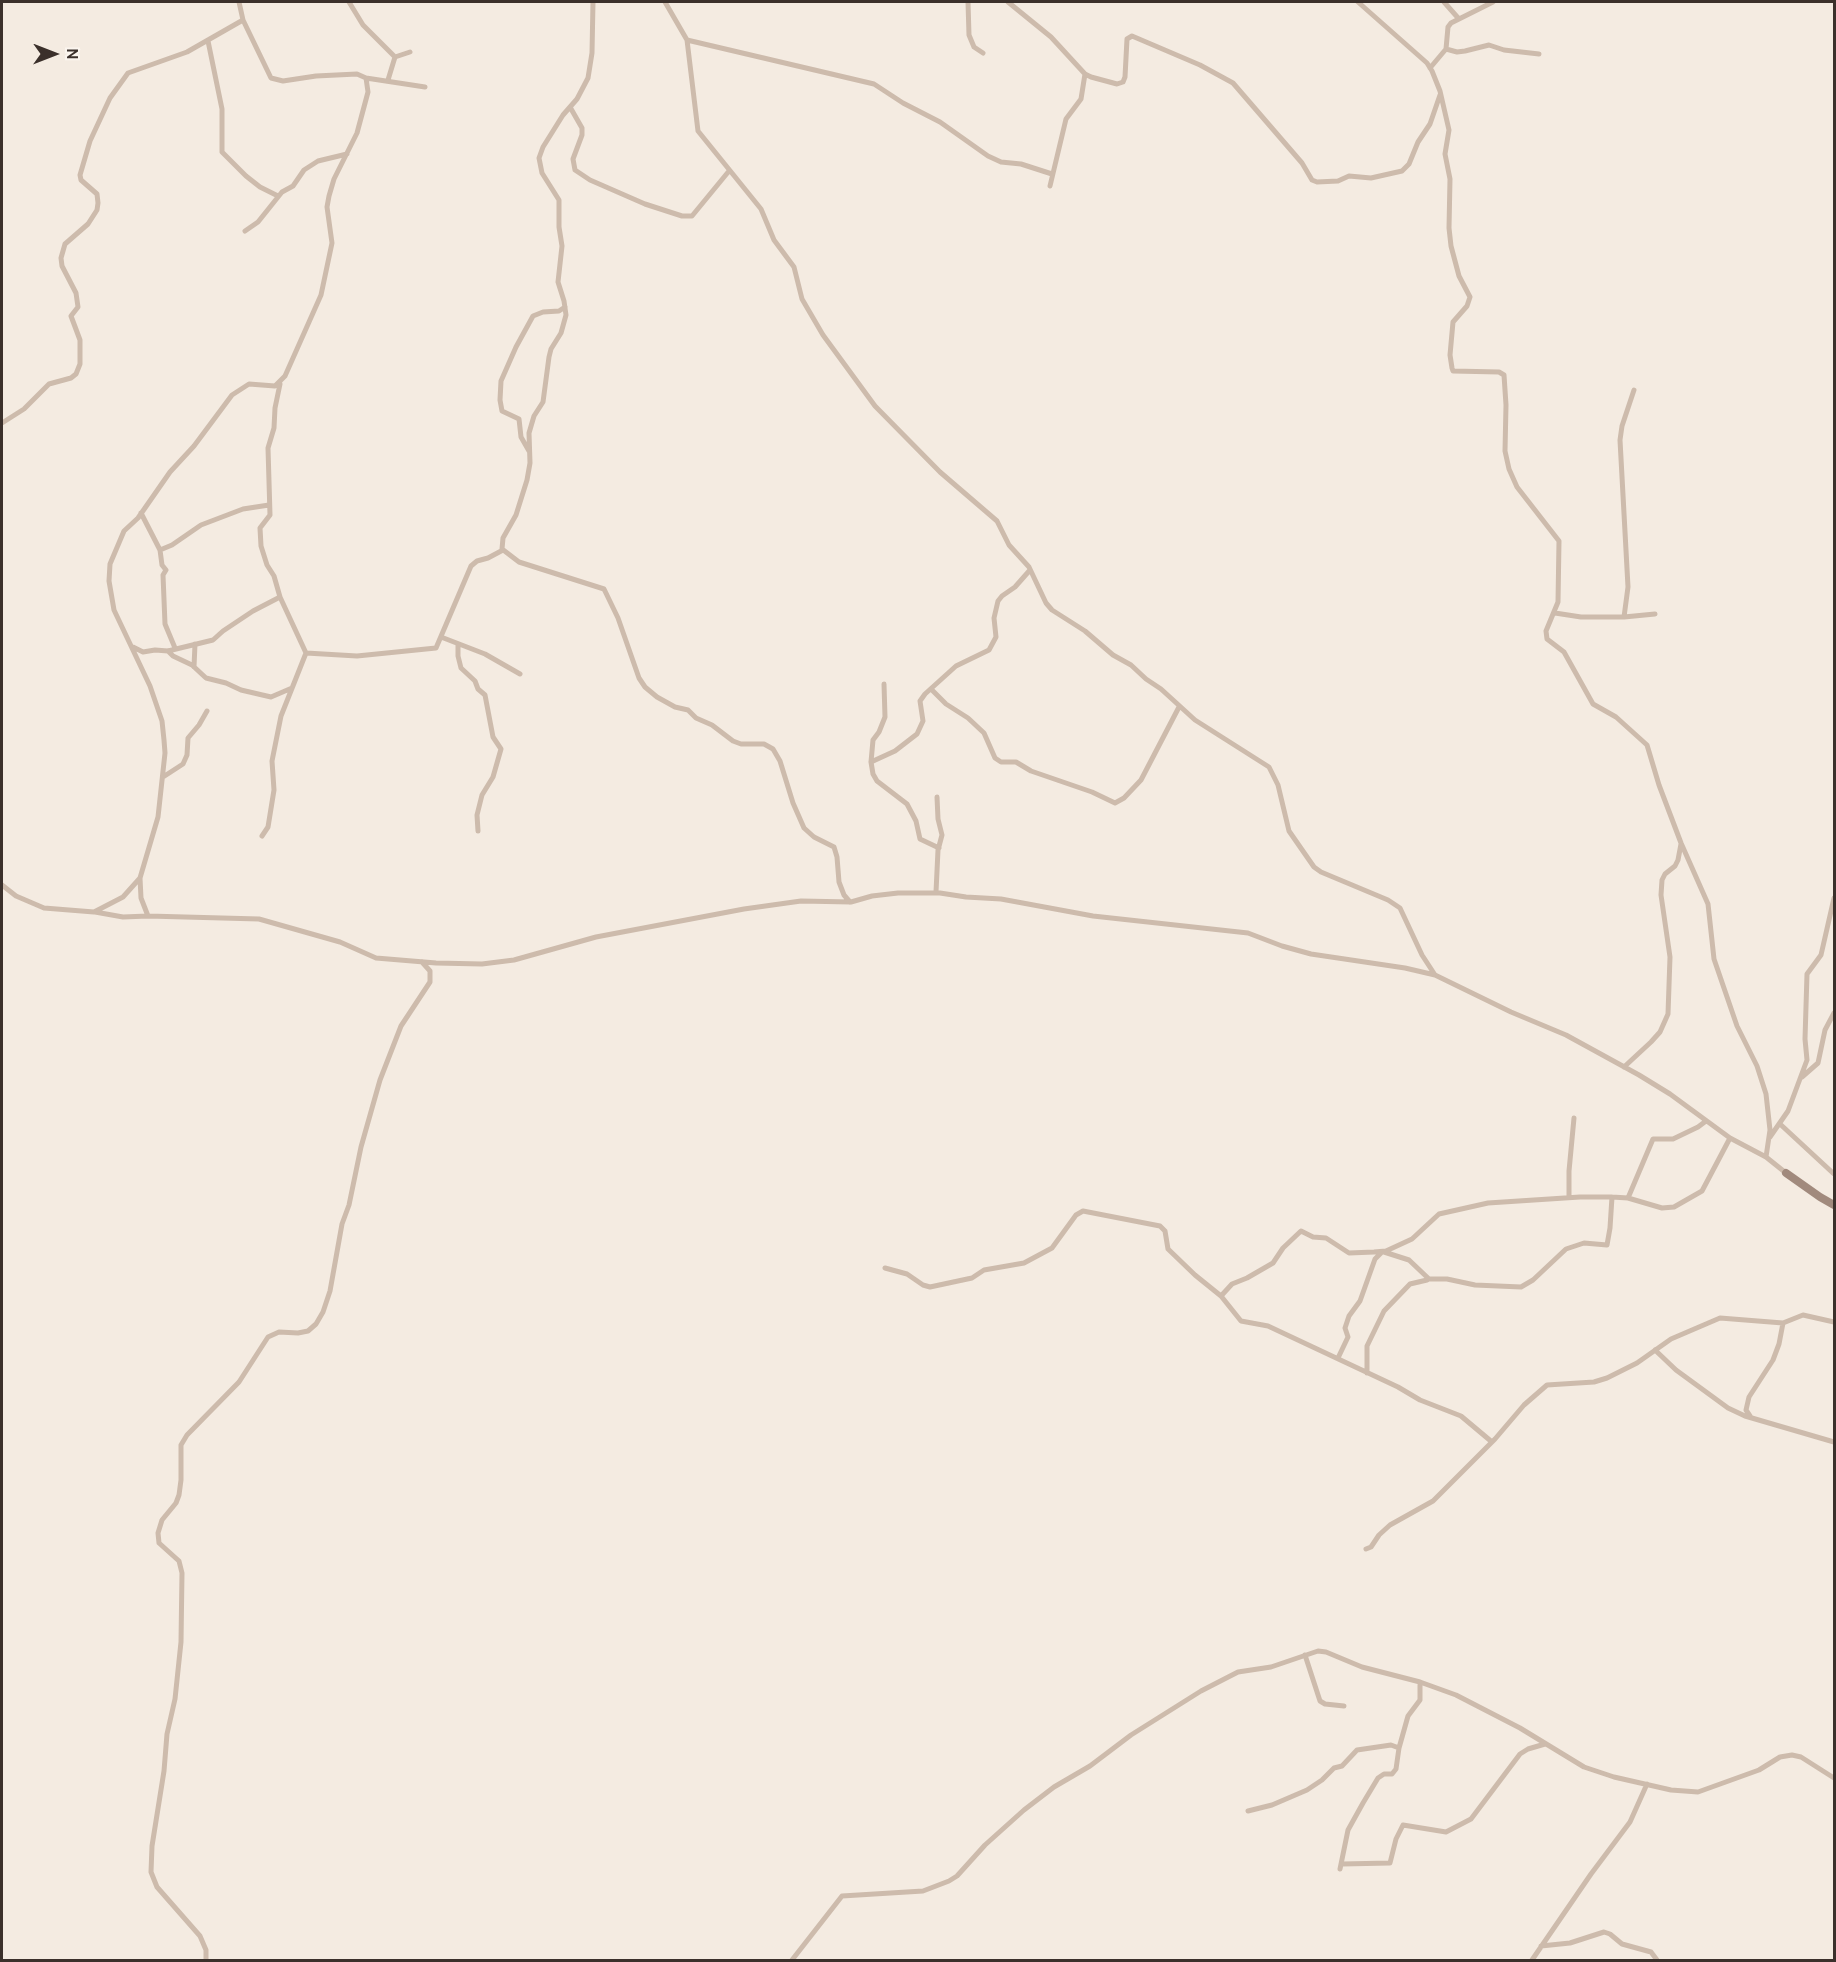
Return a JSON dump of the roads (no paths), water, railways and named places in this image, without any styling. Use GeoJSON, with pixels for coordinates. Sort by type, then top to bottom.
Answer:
{"type":"FeatureCollection","features":[{"type":"Feature","properties":{"kind":"street"},"geometry":{"type":"LineString","coordinates":[[239,2],[243,20],[268,74],[274,79],[290,80],[357,74],[366,78],[425,87]]}},
{"type":"Feature","properties":{"kind":"street"},"geometry":{"type":"LineString","coordinates":[[349,2],[363,25],[395,57]]}},
{"type":"Feature","properties":{"kind":"street"},"geometry":{"type":"LineString","coordinates":[[503,550],[503,538],[516,515],[526,480],[530,429],[534,416],[543,402],[549,357],[563,327],[565,307],[558,282],[562,246],[559,200],[542,173],[539,163],[543,147],[583,90],[591,62],[593,2]]}},
{"type":"Feature","properties":{"kind":"street"},"geometry":{"type":"LineString","coordinates":[[664,2],[687,40],[696,126],[700,136],[761,209],[774,240],[794,267],[802,299],[808,311],[826,341],[871,402],[940,472],[997,521],[1009,545],[1030,570],[1046,603],[1052,610],[1085,631],[1113,655],[1131,665],[1195,720],[1269,767],[1278,785],[1288,831],[1314,867],[1321,873],[1388,900],[1400,908],[1422,955],[1435,975]]}},
{"type":"Feature","properties":{"kind":"street"},"geometry":{"type":"LineString","coordinates":[[968,2],[969,35],[974,47],[983,53]]}},
{"type":"Feature","properties":{"kind":"street"},"geometry":{"type":"LineString","coordinates":[[1008,2],[1051,37],[1085,74],[1112,82],[1123,82],[1129,36],[1142,39],[1166,52],[1200,65],[1238,87],[1265,122],[1281,137],[1302,163],[1312,180],[1317,182],[1338,181],[1349,176],[1371,178],[1402,171],[1409,164],[1418,142],[1434,116],[1440,91]]}},
{"type":"Feature","properties":{"kind":"street"},"geometry":{"type":"LineString","coordinates":[[1358,2],[1430,68],[1440,91],[1449,130],[1445,154],[1450,179],[1450,237],[1460,276],[1470,297],[1467,306],[1452,325],[1450,355],[1452,368],[1454,370],[1499,372],[1504,375],[1506,405],[1504,451],[1509,469],[1517,487],[1559,541],[1559,598],[1546,631],[1546,639],[1564,652],[1593,704],[1616,717],[1647,745],[1681,843],[1708,904],[1714,959],[1737,1026],[1762,1079],[1768,1105],[1770,1137],[1766,1157]]}},
{"type":"Feature","properties":{"kind":"street"},"geometry":{"type":"LineString","coordinates":[[1444,2],[1459,19]]}},
{"type":"Feature","properties":{"kind":"street"},"geometry":{"type":"LineString","coordinates":[[1430,68],[1446,49],[1450,23],[1493,2]]}},
{"type":"Feature","properties":{"kind":"street"},"geometry":{"type":"LineString","coordinates":[[2,423],[24,409],[49,384],[71,378],[76,374],[80,364],[80,340],[71,316],[78,307],[78,303],[76,292],[62,266],[61,258],[65,244],[88,224],[97,210],[99,203],[97,194],[81,180],[80,175],[90,141],[110,98],[128,73],[186,52],[243,20]]}},
{"type":"Feature","properties":{"kind":"street"},"geometry":{"type":"LineString","coordinates":[[687,40],[874,84],[936,120],[988,156],[1001,162],[1021,164],[1052,174]]}},
{"type":"Feature","properties":{"kind":"street"},"geometry":{"type":"LineString","coordinates":[[208,41],[221,104],[222,152],[246,176],[260,187],[278,196]]}},
{"type":"Feature","properties":{"kind":"street"},"geometry":{"type":"LineString","coordinates":[[1446,49],[1457,52],[1489,45],[1504,50],[1539,54]]}},
{"type":"Feature","properties":{"kind":"street"},"geometry":{"type":"LineString","coordinates":[[395,57],[410,52]]}},
{"type":"Feature","properties":{"kind":"street"},"geometry":{"type":"LineString","coordinates":[[388,80],[395,57]]}},
{"type":"Feature","properties":{"kind":"street"},"geometry":{"type":"LineString","coordinates":[[1050,186],[1067,117],[1081,99],[1085,74]]}},
{"type":"Feature","properties":{"kind":"street"},"geometry":{"type":"LineString","coordinates":[[262,836],[268,827],[274,789],[273,755],[281,716],[306,653],[280,597],[261,546],[260,530],[270,517],[268,448],[274,428],[280,384],[321,295],[332,243],[327,208],[329,196],[334,179],[357,134],[367,96],[366,78]]}},
{"type":"Feature","properties":{"kind":"street"},"geometry":{"type":"LineString","coordinates":[[570,107],[582,128],[582,135],[573,159],[575,170],[590,180],[645,204],[682,216],[692,216],[729,171]]}},
{"type":"Feature","properties":{"kind":"street"},"geometry":{"type":"LineString","coordinates":[[245,231],[258,222],[278,196],[295,185],[304,170],[318,161],[347,154]]}},
{"type":"Feature","properties":{"kind":"street"},"geometry":{"type":"LineString","coordinates":[[530,452],[521,437],[519,419],[502,411],[501,381],[533,316],[543,312],[559,311],[565,307]]}},
{"type":"Feature","properties":{"kind":"street"},"geometry":{"type":"LineString","coordinates":[[148,916],[141,897],[140,878],[157,824],[165,753],[162,721],[150,686],[114,610],[108,570],[122,535],[232,395],[249,384],[274,386],[280,384]]}},
{"type":"Feature","properties":{"kind":"street"},"geometry":{"type":"LineString","coordinates":[[1624,617],[1628,587],[1620,440],[1622,426],[1634,390]]}},
{"type":"Feature","properties":{"kind":"street"},"geometry":{"type":"LineString","coordinates":[[160,550],[172,545],[201,525],[243,509],[268,505]]}},
{"type":"Feature","properties":{"kind":"street"},"geometry":{"type":"LineString","coordinates":[[141,513],[160,550],[162,565],[166,572],[163,575],[165,624],[172,656],[194,667],[206,678],[263,696],[275,696],[292,688]]}},
{"type":"Feature","properties":{"kind":"street"},"geometry":{"type":"LineString","coordinates":[[306,653],[350,657],[436,648],[471,566],[503,550]]}},
{"type":"Feature","properties":{"kind":"street"},"geometry":{"type":"LineString","coordinates":[[503,550],[519,562],[603,588],[616,612],[639,678],[651,693],[675,707],[688,710],[696,718],[712,725],[733,741],[741,744],[765,744],[773,748],[780,761],[793,803],[804,828],[814,837],[834,846],[839,882],[844,895],[850,902]]}},
{"type":"Feature","properties":{"kind":"street"},"geometry":{"type":"LineString","coordinates":[[871,762],[895,751],[917,734],[923,721],[920,701],[931,689],[956,666],[989,650],[996,637],[994,618],[998,601],[1030,570]]}},
{"type":"Feature","properties":{"kind":"street"},"geometry":{"type":"LineString","coordinates":[[132,646],[143,652],[171,650],[216,638],[253,611],[280,597]]}},
{"type":"Feature","properties":{"kind":"street"},"geometry":{"type":"LineString","coordinates":[[1555,613],[1581,617],[1655,614]]}},
{"type":"Feature","properties":{"kind":"street"},"geometry":{"type":"LineString","coordinates":[[441,637],[492,657],[520,674]]}},
{"type":"Feature","properties":{"kind":"street"},"geometry":{"type":"LineString","coordinates":[[194,667],[195,644]]}},
{"type":"Feature","properties":{"kind":"street"},"geometry":{"type":"LineString","coordinates":[[458,644],[461,668],[475,681],[478,689],[486,698],[493,737],[501,749],[494,774],[482,795],[477,815],[478,831]]}},
{"type":"Feature","properties":{"kind":"street"},"geometry":{"type":"LineString","coordinates":[[884,684],[885,717],[873,740],[871,762],[873,774],[877,781],[897,795],[911,810],[920,839],[939,848]]}},
{"type":"Feature","properties":{"kind":"street"},"geometry":{"type":"LineString","coordinates":[[931,689],[946,704],[984,732],[995,758],[1001,762],[1016,762],[1030,771],[1092,792],[1115,803],[1124,798],[1141,780],[1179,707]]}},
{"type":"Feature","properties":{"kind":"street"},"geometry":{"type":"LineString","coordinates":[[163,777],[183,764],[187,754],[188,738],[207,711]]}},
{"type":"Feature","properties":{"kind":"street"},"geometry":{"type":"LineString","coordinates":[[936,892],[942,835],[938,819],[937,797]]}},
{"type":"Feature","properties":{"kind":"street"},"geometry":{"type":"LineString","coordinates":[[1624,1067],[1660,1032],[1668,1014],[1670,957],[1661,895],[1662,880],[1665,874],[1675,866],[1681,843]]}},
{"type":"Feature","properties":{"kind":"street"},"geometry":{"type":"LineString","coordinates":[[93,912],[123,897],[140,878]]}},
{"type":"Feature","properties":{"kind":"street"},"geometry":{"type":"LineString","coordinates":[[2,885],[16,896],[44,908],[123,917],[259,919],[340,942],[376,957],[422,962],[504,962],[596,937],[665,922],[801,901],[850,902],[886,894],[936,892],[1001,898],[1086,915],[1248,933],[1311,954],[1405,968],[1435,975],[1511,1012],[1566,1035],[1660,1087],[1706,1122],[1766,1157],[1834,1205]]}},
{"type":"Feature","properties":{"kind":"street"},"geometry":{"type":"LineString","coordinates":[[1770,1137],[1788,1111],[1807,1058],[1805,1040],[1807,974],[1821,955],[1834,898]]}},
{"type":"Feature","properties":{"kind":"street"},"geometry":{"type":"LineString","coordinates":[[206,1960],[206,1950],[200,1936],[157,1887],[151,1872],[152,1846],[164,1771],[167,1734],[175,1699],[180,1642],[182,1573],[179,1561],[159,1543],[158,1533],[162,1520],[176,1503],[179,1495],[182,1480],[181,1445],[187,1435],[239,1382],[268,1337],[279,1332],[308,1331],[316,1324],[323,1311],[330,1290],[342,1224],[349,1205],[361,1147],[380,1080],[401,1026],[430,981],[430,971],[422,962]]}},
{"type":"Feature","properties":{"kind":"street"},"geometry":{"type":"LineString","coordinates":[[1801,1078],[1818,1062],[1825,1030],[1834,1013]]}},
{"type":"Feature","properties":{"kind":"street"},"geometry":{"type":"LineString","coordinates":[[1569,1197],[1574,1118]]}},
{"type":"Feature","properties":{"kind":"street"},"geometry":{"type":"LineString","coordinates":[[1628,1198],[1653,1139],[1670,1140],[1706,1122]]}},
{"type":"Feature","properties":{"kind":"street"},"geometry":{"type":"LineString","coordinates":[[1779,1124],[1834,1174]]}},
{"type":"Feature","properties":{"kind":"street"},"geometry":{"type":"LineString","coordinates":[[1338,1358],[1348,1337],[1345,1328],[1349,1316],[1360,1301],[1375,1258],[1382,1252],[1416,1236],[1439,1214],[1488,1203],[1569,1197],[1628,1198],[1664,1208],[1674,1207],[1697,1195],[1707,1184],[1730,1138]]}},
{"type":"Feature","properties":{"kind":"street"},"geometry":{"type":"LineString","coordinates":[[1367,1373],[1368,1346],[1384,1311],[1410,1284],[1429,1279],[1447,1279],[1475,1286],[1525,1286],[1566,1249],[1584,1243],[1607,1245],[1612,1197]]}},
{"type":"Feature","properties":{"kind":"street"},"geometry":{"type":"LineString","coordinates":[[885,1268],[907,1274],[917,1282],[930,1287],[972,1278],[984,1270],[1024,1263],[1052,1248],[1076,1215],[1085,1210],[1162,1226],[1166,1231],[1168,1248],[1195,1275],[1221,1296],[1241,1321],[1268,1326],[1398,1387],[1420,1400],[1461,1416],[1492,1442]]}},
{"type":"Feature","properties":{"kind":"street"},"geometry":{"type":"LineString","coordinates":[[1221,1296],[1232,1284],[1274,1263],[1283,1248],[1301,1231],[1313,1237],[1326,1238],[1349,1253],[1382,1252],[1409,1260],[1429,1279]]}},
{"type":"Feature","properties":{"kind":"street"},"geometry":{"type":"LineString","coordinates":[[1366,1549],[1371,1548],[1387,1527],[1432,1501],[1492,1442],[1524,1405],[1547,1385],[1597,1382],[1628,1368],[1678,1335],[1720,1318],[1783,1323],[1800,1315],[1833,1321]]}},
{"type":"Feature","properties":{"kind":"street"},"geometry":{"type":"LineString","coordinates":[[1751,1417],[1746,1410],[1749,1397],[1773,1360],[1783,1323]]}},
{"type":"Feature","properties":{"kind":"street"},"geometry":{"type":"LineString","coordinates":[[1655,1350],[1676,1370],[1719,1403],[1751,1417],[1834,1442]]}},
{"type":"Feature","properties":{"kind":"street"},"geometry":{"type":"LineString","coordinates":[[792,1960],[842,1896],[923,1891],[949,1881],[957,1876],[985,1845],[1030,1806],[1137,1731],[1238,1672],[1277,1665],[1318,1651],[1362,1667],[1420,1682],[1479,1706],[1584,1767],[1614,1778],[1671,1790],[1698,1792],[1759,1770],[1788,1755],[1801,1757],[1834,1778]]}},
{"type":"Feature","properties":{"kind":"street"},"geometry":{"type":"LineString","coordinates":[[1305,1655],[1321,1702],[1344,1706]]}},
{"type":"Feature","properties":{"kind":"street"},"geometry":{"type":"LineString","coordinates":[[1420,1682],[1420,1700],[1408,1716],[1396,1769],[1392,1774],[1384,1774],[1378,1778],[1348,1830],[1341,1866],[1390,1863],[1396,1839],[1403,1825],[1446,1832],[1471,1819],[1492,1788],[1520,1754],[1545,1744]]}},
{"type":"Feature","properties":{"kind":"street"},"geometry":{"type":"LineString","coordinates":[[1248,1811],[1272,1805],[1307,1790],[1334,1768],[1342,1767],[1357,1749],[1391,1745],[1400,1748]]}},
{"type":"Feature","properties":{"kind":"street"},"geometry":{"type":"LineString","coordinates":[[1532,1960],[1630,1822],[1647,1785]]}},
{"type":"Feature","properties":{"kind":"street"},"geometry":{"type":"LineString","coordinates":[[1541,1946],[1570,1943],[1604,1932],[1622,1944],[1651,1952],[1658,1960]]}},
{"type":"Feature","properties":{"kind":"street"},"geometry":{"type":"LineString","coordinates":[[1536,1954],[1539,1960]]}}]}
